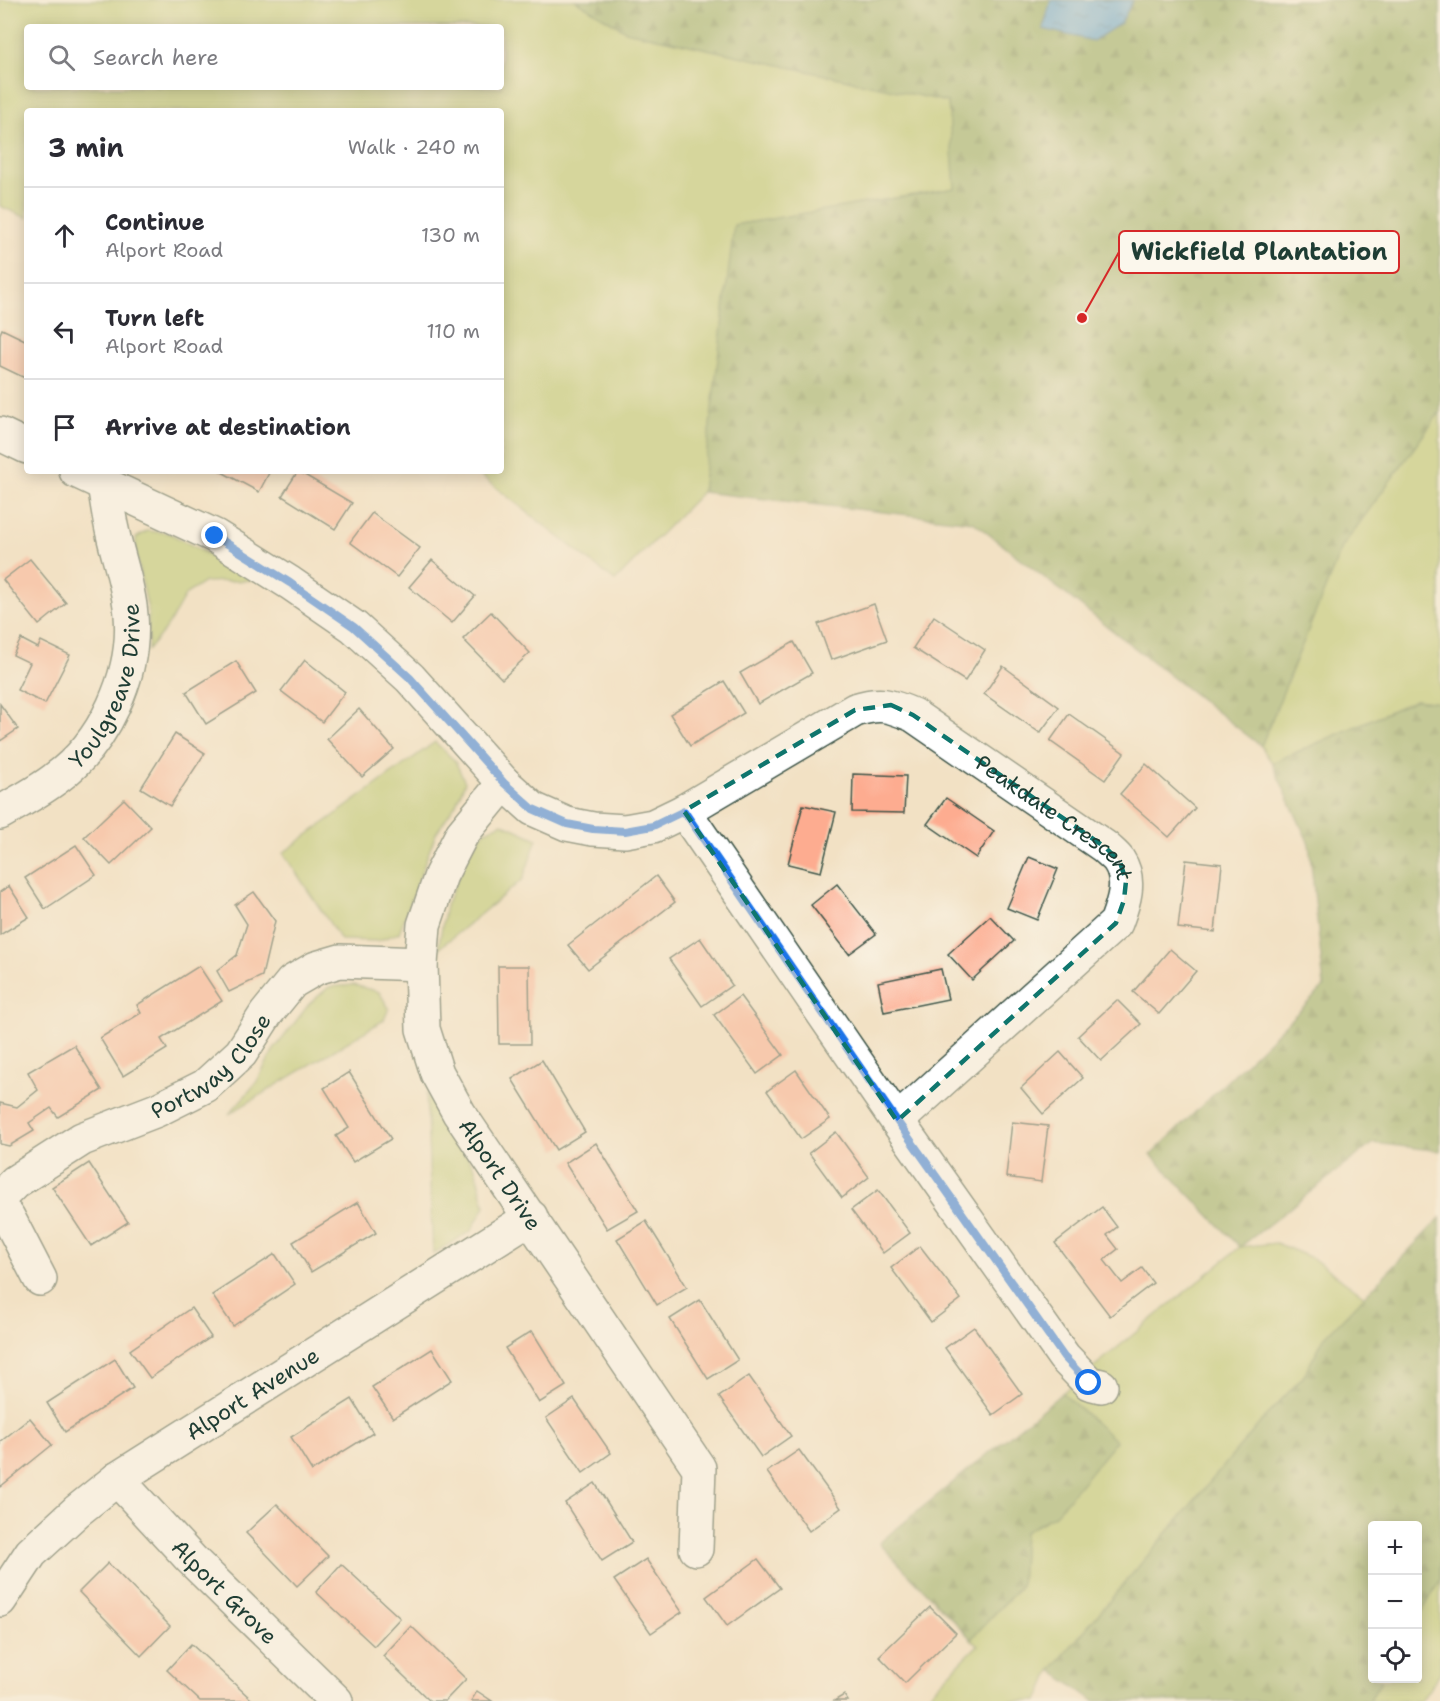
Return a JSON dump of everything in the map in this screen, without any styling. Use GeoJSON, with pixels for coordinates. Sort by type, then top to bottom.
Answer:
{"type":"FeatureCollection","features":[{"type":"Feature","properties":{"kind":"street"},"geometry":{"type":"LineString","coordinates":[[0,434],[24,446]]}},
{"type":"Feature","properties":{"kind":"street","name":"Peakdale Crescent"},"geometry":{"type":"LineString","coordinates":[[90,478],[215,536],[354,627],[410,678],[504,783],[533,809],[567,824],[593,829],[625,831],[653,826],[684,811],[855,710],[873,704],[891,705],[913,715],[1105,847],[1120,862],[1126,881],[1124,900],[1116,923],[897,1121]]}},
{"type":"Feature","properties":{"kind":"street","name":"Youlgreave Drive"},"geometry":{"type":"LineString","coordinates":[[0,813],[56,779],[85,753],[104,723],[119,691],[130,658],[131,616],[125,576],[113,535],[90,478]]}},
{"type":"Feature","properties":{"kind":"street","name":"Alport Drive"},"geometry":{"type":"LineString","coordinates":[[504,783],[462,834],[441,875],[424,925],[421,964],[423,1029],[437,1073],[459,1113],[699,1468],[696,1549]]}},
{"type":"Feature","properties":{"kind":"street"},"geometry":{"type":"LineString","coordinates":[[684,811],[897,1121],[1070,1365],[1089,1383],[1101,1386]]}},
{"type":"Feature","properties":{"kind":"street","name":"Portway Close"},"geometry":{"type":"LineString","coordinates":[[0,1197],[15,1182],[82,1139],[157,1110],[205,1086],[241,1053],[266,1014],[292,982],[316,968],[340,961],[421,964]]}},
{"type":"Feature","properties":{"kind":"street"},"geometry":{"type":"LineString","coordinates":[[0,1210],[8,1217],[40,1280]]}},
{"type":"Feature","properties":{"kind":"street","name":"Alport Avenue"},"geometry":{"type":"LineString","coordinates":[[0,1600],[31,1553],[77,1511],[117,1479],[531,1217]]}},
{"type":"Feature","properties":{"kind":"street","name":"Alport Grove"},"geometry":{"type":"LineString","coordinates":[[117,1479],[191,1559],[336,1701]]}},
{"type":"Feature","properties":{"kind":"highlighted area"},"geometry":{"type":"Polygon","coordinates":[[[891,705],[913,715],[1105,847],[1120,862],[1126,881],[1124,900],[1116,923],[897,1121],[684,811],[855,710],[891,705]]]}},
{"type":"Feature","properties":{"kind":"green space"},"geometry":{"type":"Polygon","coordinates":[[[0,0],[575,0],[626,31],[948,102],[956,188],[735,225],[702,492],[615,581],[479,474],[504,474],[504,108],[24,108],[24,217],[0,206],[0,0]]]}},
{"type":"Feature","properties":{"kind":"green space"},"geometry":{"type":"Polygon","coordinates":[[[575,0],[1440,0],[1440,412],[1342,547],[1261,746],[973,522],[702,492],[734,225],[955,188],[948,102],[626,31],[575,0]]]}},
{"type":"Feature","properties":{"kind":"green space"},"geometry":{"type":"Polygon","coordinates":[[[1440,412],[1440,703],[1415,700],[1272,763],[1261,746],[1342,547],[1440,412]]]}},
{"type":"Feature","properties":{"kind":"green space"},"geometry":{"type":"Polygon","coordinates":[[[147,531],[169,533],[257,580],[205,582],[186,594],[167,627],[148,650],[148,610],[136,554],[136,538],[147,531]]]}},
{"type":"Feature","properties":{"kind":"green space"},"geometry":{"type":"Polygon","coordinates":[[[1416,700],[1440,703],[1440,1151],[1373,1143],[1240,1247],[1151,1155],[1324,987],[1309,844],[1272,763],[1416,700]]]}},
{"type":"Feature","properties":{"kind":"green space"},"geometry":{"type":"Polygon","coordinates":[[[435,742],[455,761],[465,782],[456,804],[436,833],[399,933],[378,941],[341,940],[283,853],[435,742]]]}},
{"type":"Feature","properties":{"kind":"green space"},"geometry":{"type":"Polygon","coordinates":[[[502,823],[537,839],[523,879],[438,949],[446,905],[469,852],[485,831],[502,823]]]}},
{"type":"Feature","properties":{"kind":"green space"},"geometry":{"type":"Polygon","coordinates":[[[354,985],[379,992],[389,1008],[384,1020],[229,1114],[256,1083],[273,1051],[309,1004],[329,987],[354,985]]]}},
{"type":"Feature","properties":{"kind":"green space"},"geometry":{"type":"Polygon","coordinates":[[[426,1093],[475,1168],[485,1206],[471,1231],[433,1254],[426,1093]]]}},
{"type":"Feature","properties":{"kind":"green space"},"geometry":{"type":"Polygon","coordinates":[[[1440,1218],[1440,1580],[1422,1612],[1422,1521],[1368,1521],[1368,1683],[1380,1683],[1369,1701],[1094,1701],[1051,1670],[1266,1416],[1303,1377],[1324,1338],[1440,1218]]]}},
{"type":"Feature","properties":{"kind":"green space"},"geometry":{"type":"Polygon","coordinates":[[[1276,1243],[1312,1258],[1365,1296],[1324,1338],[1303,1377],[1266,1416],[1051,1670],[1038,1701],[922,1701],[978,1645],[971,1639],[1021,1586],[1024,1532],[1055,1515],[1093,1420],[1062,1393],[1240,1247],[1276,1243]]]}},
{"type":"Feature","properties":{"kind":"green space"},"geometry":{"type":"Polygon","coordinates":[[[1062,1393],[1116,1441],[1055,1515],[1024,1532],[1021,1585],[971,1639],[879,1543],[1062,1393]]]}},
{"type":"Feature","properties":{"kind":"green space"},"geometry":{"type":"Polygon","coordinates":[[[1440,1580],[1440,1673],[1421,1701],[1369,1701],[1380,1683],[1422,1683],[1422,1612],[1440,1580]]]}},
{"type":"Feature","properties":{"kind":"water"},"geometry":{"type":"Polygon","coordinates":[[[1051,0],[1133,0],[1121,23],[1093,41],[1043,29],[1051,0]]]}},
{"type":"Feature","properties":{"kind":"building"},"geometry":{"type":"Polygon","coordinates":[[[2,329],[24,340],[24,378],[0,366],[2,329]]]}},
{"type":"Feature","properties":{"kind":"building"},"geometry":{"type":"Polygon","coordinates":[[[226,474],[268,474],[259,492],[226,474]]]}},
{"type":"Feature","properties":{"kind":"building"},"geometry":{"type":"Polygon","coordinates":[[[296,474],[303,474],[352,503],[335,529],[282,496],[296,474]]]}},
{"type":"Feature","properties":{"kind":"building"},"geometry":{"type":"Polygon","coordinates":[[[372,513],[420,548],[397,577],[350,542],[372,513]]]}},
{"type":"Feature","properties":{"kind":"building"},"geometry":{"type":"Polygon","coordinates":[[[30,559],[66,603],[39,625],[3,580],[30,559]]]}},
{"type":"Feature","properties":{"kind":"building"},"geometry":{"type":"Polygon","coordinates":[[[432,560],[475,596],[452,623],[409,587],[432,560]]]}},
{"type":"Feature","properties":{"kind":"building"},"geometry":{"type":"Polygon","coordinates":[[[874,604],[887,640],[831,660],[818,624],[874,604]]]}},
{"type":"Feature","properties":{"kind":"building"},"geometry":{"type":"Polygon","coordinates":[[[491,612],[530,653],[502,679],[463,639],[491,612]]]}},
{"type":"Feature","properties":{"kind":"building"},"geometry":{"type":"Polygon","coordinates":[[[934,616],[985,650],[965,681],[913,648],[934,616]]]}},
{"type":"Feature","properties":{"kind":"building"},"geometry":{"type":"Polygon","coordinates":[[[21,639],[38,648],[41,641],[70,655],[45,704],[17,690],[30,663],[13,655],[21,639]]]}},
{"type":"Feature","properties":{"kind":"building"},"geometry":{"type":"Polygon","coordinates":[[[794,642],[812,673],[758,704],[740,673],[794,642]]]}},
{"type":"Feature","properties":{"kind":"building"},"geometry":{"type":"Polygon","coordinates":[[[305,660],[345,692],[322,722],[281,691],[305,660]]]}},
{"type":"Feature","properties":{"kind":"building"},"geometry":{"type":"Polygon","coordinates":[[[236,661],[256,693],[206,724],[186,692],[236,661]]]}},
{"type":"Feature","properties":{"kind":"building"},"geometry":{"type":"Polygon","coordinates":[[[1003,666],[1059,707],[1040,733],[984,694],[1003,666]]]}},
{"type":"Feature","properties":{"kind":"building"},"geometry":{"type":"Polygon","coordinates":[[[724,681],[744,713],[690,746],[670,714],[724,681]]]}},
{"type":"Feature","properties":{"kind":"building"},"geometry":{"type":"Polygon","coordinates":[[[0,704],[18,729],[0,741],[0,704]]]}},
{"type":"Feature","properties":{"kind":"building"},"geometry":{"type":"Polygon","coordinates":[[[359,709],[394,749],[362,777],[327,739],[359,709]]]}},
{"type":"Feature","properties":{"kind":"building"},"geometry":{"type":"Polygon","coordinates":[[[1069,714],[1124,753],[1105,780],[1050,741],[1069,714]]]}},
{"type":"Feature","properties":{"kind":"building"},"geometry":{"type":"Polygon","coordinates":[[[175,734],[205,753],[170,806],[141,788],[175,734]]]}},
{"type":"Feature","properties":{"kind":"building"},"geometry":{"type":"Polygon","coordinates":[[[1146,764],[1195,808],[1169,837],[1120,794],[1146,764]]]}},
{"type":"Feature","properties":{"kind":"building"},"geometry":{"type":"Polygon","coordinates":[[[853,774],[906,776],[904,813],[852,812],[853,774]]]}},
{"type":"Feature","properties":{"kind":"building"},"geometry":{"type":"Polygon","coordinates":[[[946,798],[994,831],[976,858],[927,824],[946,798]]]}},
{"type":"Feature","properties":{"kind":"building"},"geometry":{"type":"Polygon","coordinates":[[[124,799],[151,827],[111,865],[84,837],[124,799]]]}},
{"type":"Feature","properties":{"kind":"building"},"geometry":{"type":"Polygon","coordinates":[[[803,805],[836,812],[821,872],[788,864],[803,805]]]}},
{"type":"Feature","properties":{"kind":"building"},"geometry":{"type":"Polygon","coordinates":[[[76,845],[96,875],[45,909],[25,878],[76,845]]]}},
{"type":"Feature","properties":{"kind":"building"},"geometry":{"type":"Polygon","coordinates":[[[1029,857],[1058,869],[1037,920],[1007,908],[1029,857]]]}},
{"type":"Feature","properties":{"kind":"building"},"geometry":{"type":"Polygon","coordinates":[[[1186,860],[1222,864],[1215,932],[1178,928],[1186,860]]]}},
{"type":"Feature","properties":{"kind":"building"},"geometry":{"type":"Polygon","coordinates":[[[656,876],[675,902],[588,969],[568,945],[656,876]]]}},
{"type":"Feature","properties":{"kind":"building"},"geometry":{"type":"Polygon","coordinates":[[[837,884],[876,934],[849,954],[811,905],[837,884]]]}},
{"type":"Feature","properties":{"kind":"building"},"geometry":{"type":"Polygon","coordinates":[[[9,886],[29,917],[0,935],[0,892],[9,886]]]}},
{"type":"Feature","properties":{"kind":"building"},"geometry":{"type":"Polygon","coordinates":[[[254,892],[275,921],[262,976],[229,992],[217,971],[237,955],[247,924],[235,905],[254,892]]]}},
{"type":"Feature","properties":{"kind":"building"},"geometry":{"type":"Polygon","coordinates":[[[990,916],[1014,941],[972,980],[948,954],[990,916]]]}},
{"type":"Feature","properties":{"kind":"building"},"geometry":{"type":"Polygon","coordinates":[[[700,938],[732,985],[702,1006],[669,959],[700,938]]]}},
{"type":"Feature","properties":{"kind":"building"},"geometry":{"type":"Polygon","coordinates":[[[1170,949],[1196,971],[1159,1014],[1133,992],[1170,949]]]}},
{"type":"Feature","properties":{"kind":"building"},"geometry":{"type":"Polygon","coordinates":[[[199,966],[222,1001],[161,1039],[167,1049],[123,1076],[100,1038],[141,1013],[137,1005],[199,966]]]}},
{"type":"Feature","properties":{"kind":"building"},"geometry":{"type":"Polygon","coordinates":[[[498,966],[529,966],[530,1044],[499,1044],[498,966]]]}},
{"type":"Feature","properties":{"kind":"building"},"geometry":{"type":"Polygon","coordinates":[[[941,969],[948,999],[884,1012],[878,982],[941,969]]]}},
{"type":"Feature","properties":{"kind":"building"},"geometry":{"type":"Polygon","coordinates":[[[740,996],[783,1055],[757,1074],[714,1015],[740,996]]]}},
{"type":"Feature","properties":{"kind":"building"},"geometry":{"type":"Polygon","coordinates":[[[1117,1000],[1141,1024],[1101,1061],[1078,1036],[1117,1000]]]}},
{"type":"Feature","properties":{"kind":"building"},"geometry":{"type":"Polygon","coordinates":[[[74,1045],[102,1090],[58,1117],[51,1108],[29,1123],[34,1131],[9,1146],[0,1144],[0,1103],[17,1107],[38,1090],[28,1072],[74,1045]]]}},
{"type":"Feature","properties":{"kind":"building"},"geometry":{"type":"Polygon","coordinates":[[[1060,1052],[1083,1078],[1043,1114],[1021,1088],[1060,1052]]]}},
{"type":"Feature","properties":{"kind":"building"},"geometry":{"type":"Polygon","coordinates":[[[542,1060],[585,1132],[556,1150],[512,1079],[542,1060]]]}},
{"type":"Feature","properties":{"kind":"building"},"geometry":{"type":"Polygon","coordinates":[[[796,1070],[830,1119],[801,1139],[767,1091],[796,1070]]]}},
{"type":"Feature","properties":{"kind":"building"},"geometry":{"type":"Polygon","coordinates":[[[349,1072],[391,1139],[353,1162],[336,1136],[349,1128],[324,1088],[349,1072]]]}},
{"type":"Feature","properties":{"kind":"building"},"geometry":{"type":"Polygon","coordinates":[[[1012,1122],[1048,1126],[1041,1182],[1006,1177],[1012,1122]]]}},
{"type":"Feature","properties":{"kind":"building"},"geometry":{"type":"Polygon","coordinates":[[[836,1132],[869,1177],[842,1198],[809,1153],[836,1132]]]}},
{"type":"Feature","properties":{"kind":"building"},"geometry":{"type":"Polygon","coordinates":[[[596,1143],[638,1211],[607,1229],[565,1163],[596,1143]]]}},
{"type":"Feature","properties":{"kind":"building"},"geometry":{"type":"Polygon","coordinates":[[[89,1163],[128,1222],[91,1246],[52,1187],[89,1163]]]}},
{"type":"Feature","properties":{"kind":"building"},"geometry":{"type":"Polygon","coordinates":[[[878,1190],[910,1233],[883,1253],[851,1210],[878,1190]]]}},
{"type":"Feature","properties":{"kind":"building"},"geometry":{"type":"Polygon","coordinates":[[[358,1202],[376,1233],[311,1272],[293,1242],[358,1202]]]}},
{"type":"Feature","properties":{"kind":"building"},"geometry":{"type":"Polygon","coordinates":[[[1102,1207],[1117,1227],[1107,1235],[1118,1249],[1104,1260],[1122,1283],[1142,1268],[1153,1283],[1110,1316],[1055,1243],[1102,1207]]]}},
{"type":"Feature","properties":{"kind":"building"},"geometry":{"type":"Polygon","coordinates":[[[646,1221],[687,1287],[657,1305],[617,1239],[646,1221]]]}},
{"type":"Feature","properties":{"kind":"building"},"geometry":{"type":"Polygon","coordinates":[[[920,1246],[961,1299],[931,1322],[891,1268],[920,1246]]]}},
{"type":"Feature","properties":{"kind":"building"},"geometry":{"type":"Polygon","coordinates":[[[275,1254],[295,1284],[233,1326],[212,1295],[275,1254]]]}},
{"type":"Feature","properties":{"kind":"building"},"geometry":{"type":"Polygon","coordinates":[[[700,1300],[738,1360],[708,1379],[670,1319],[700,1300]]]}},
{"type":"Feature","properties":{"kind":"building"},"geometry":{"type":"Polygon","coordinates":[[[191,1308],[211,1337],[150,1378],[130,1350],[191,1308]]]}},
{"type":"Feature","properties":{"kind":"building"},"geometry":{"type":"Polygon","coordinates":[[[974,1327],[1022,1394],[993,1415],[945,1348],[974,1327]]]}},
{"type":"Feature","properties":{"kind":"building"},"geometry":{"type":"Polygon","coordinates":[[[532,1331],[566,1386],[539,1403],[505,1348],[532,1331]]]}},
{"type":"Feature","properties":{"kind":"building"},"geometry":{"type":"Polygon","coordinates":[[[432,1349],[452,1380],[393,1418],[372,1387],[432,1349]]]}},
{"type":"Feature","properties":{"kind":"building"},"geometry":{"type":"Polygon","coordinates":[[[115,1359],[133,1388],[65,1432],[47,1403],[115,1359]]]}},
{"type":"Feature","properties":{"kind":"building"},"geometry":{"type":"Polygon","coordinates":[[[749,1376],[791,1436],[761,1457],[719,1397],[749,1376]]]}},
{"type":"Feature","properties":{"kind":"building"},"geometry":{"type":"Polygon","coordinates":[[[352,1399],[373,1433],[312,1471],[291,1437],[352,1399]]]}},
{"type":"Feature","properties":{"kind":"building"},"geometry":{"type":"Polygon","coordinates":[[[574,1399],[611,1453],[583,1473],[546,1418],[574,1399]]]}},
{"type":"Feature","properties":{"kind":"building"},"geometry":{"type":"Polygon","coordinates":[[[30,1418],[52,1445],[0,1487],[0,1442],[30,1418]]]}},
{"type":"Feature","properties":{"kind":"building"},"geometry":{"type":"Polygon","coordinates":[[[799,1450],[841,1508],[809,1531],[767,1472],[799,1450]]]}},
{"type":"Feature","properties":{"kind":"building"},"geometry":{"type":"Polygon","coordinates":[[[595,1483],[632,1542],[602,1561],[565,1503],[595,1483]]]}},
{"type":"Feature","properties":{"kind":"building"},"geometry":{"type":"Polygon","coordinates":[[[277,1504],[328,1556],[297,1586],[246,1533],[277,1504]]]}},
{"type":"Feature","properties":{"kind":"building"},"geometry":{"type":"Polygon","coordinates":[[[646,1559],[682,1612],[651,1633],[614,1580],[646,1559]]]}},
{"type":"Feature","properties":{"kind":"building"},"geometry":{"type":"Polygon","coordinates":[[[758,1559],[780,1588],[727,1626],[706,1597],[758,1559]]]}},
{"type":"Feature","properties":{"kind":"building"},"geometry":{"type":"Polygon","coordinates":[[[108,1563],[170,1626],[141,1656],[79,1592],[108,1563]]]}},
{"type":"Feature","properties":{"kind":"building"},"geometry":{"type":"Polygon","coordinates":[[[341,1564],[400,1618],[374,1646],[316,1592],[341,1564]]]}},
{"type":"Feature","properties":{"kind":"building"},"geometry":{"type":"Polygon","coordinates":[[[930,1607],[956,1633],[905,1683],[879,1656],[930,1607]]]}},
{"type":"Feature","properties":{"kind":"building"},"geometry":{"type":"Polygon","coordinates":[[[411,1626],[466,1679],[445,1701],[430,1701],[383,1656],[411,1626]]]}},
{"type":"Feature","properties":{"kind":"building"},"geometry":{"type":"Polygon","coordinates":[[[191,1644],[251,1699],[249,1701],[200,1701],[167,1670],[191,1644]]]}},
{"type":"Feature","properties":{"kind":"building"},"geometry":{"type":"Polygon","coordinates":[[[477,1691],[492,1701],[471,1701],[477,1691]]]}},
{"type":"Feature","properties":{"kind":"building"},"geometry":{"type":"Polygon","coordinates":[[[844,1695],[848,1701],[834,1701],[844,1695]]]}},
{"type":"Feature","properties":{"kind":"place","name":"Wickfield Plantation"},"geometry":{"type":"Point","coordinates":[1082,318]}},
{"type":"Feature","properties":{"kind":"route"},"geometry":{"type":"LineString","coordinates":[[215,536],[354,627],[410,678],[504,783],[533,809],[567,824],[593,829],[625,831],[653,826],[684,811],[897,1121],[1064,1357],[1089,1383]]}}]}
